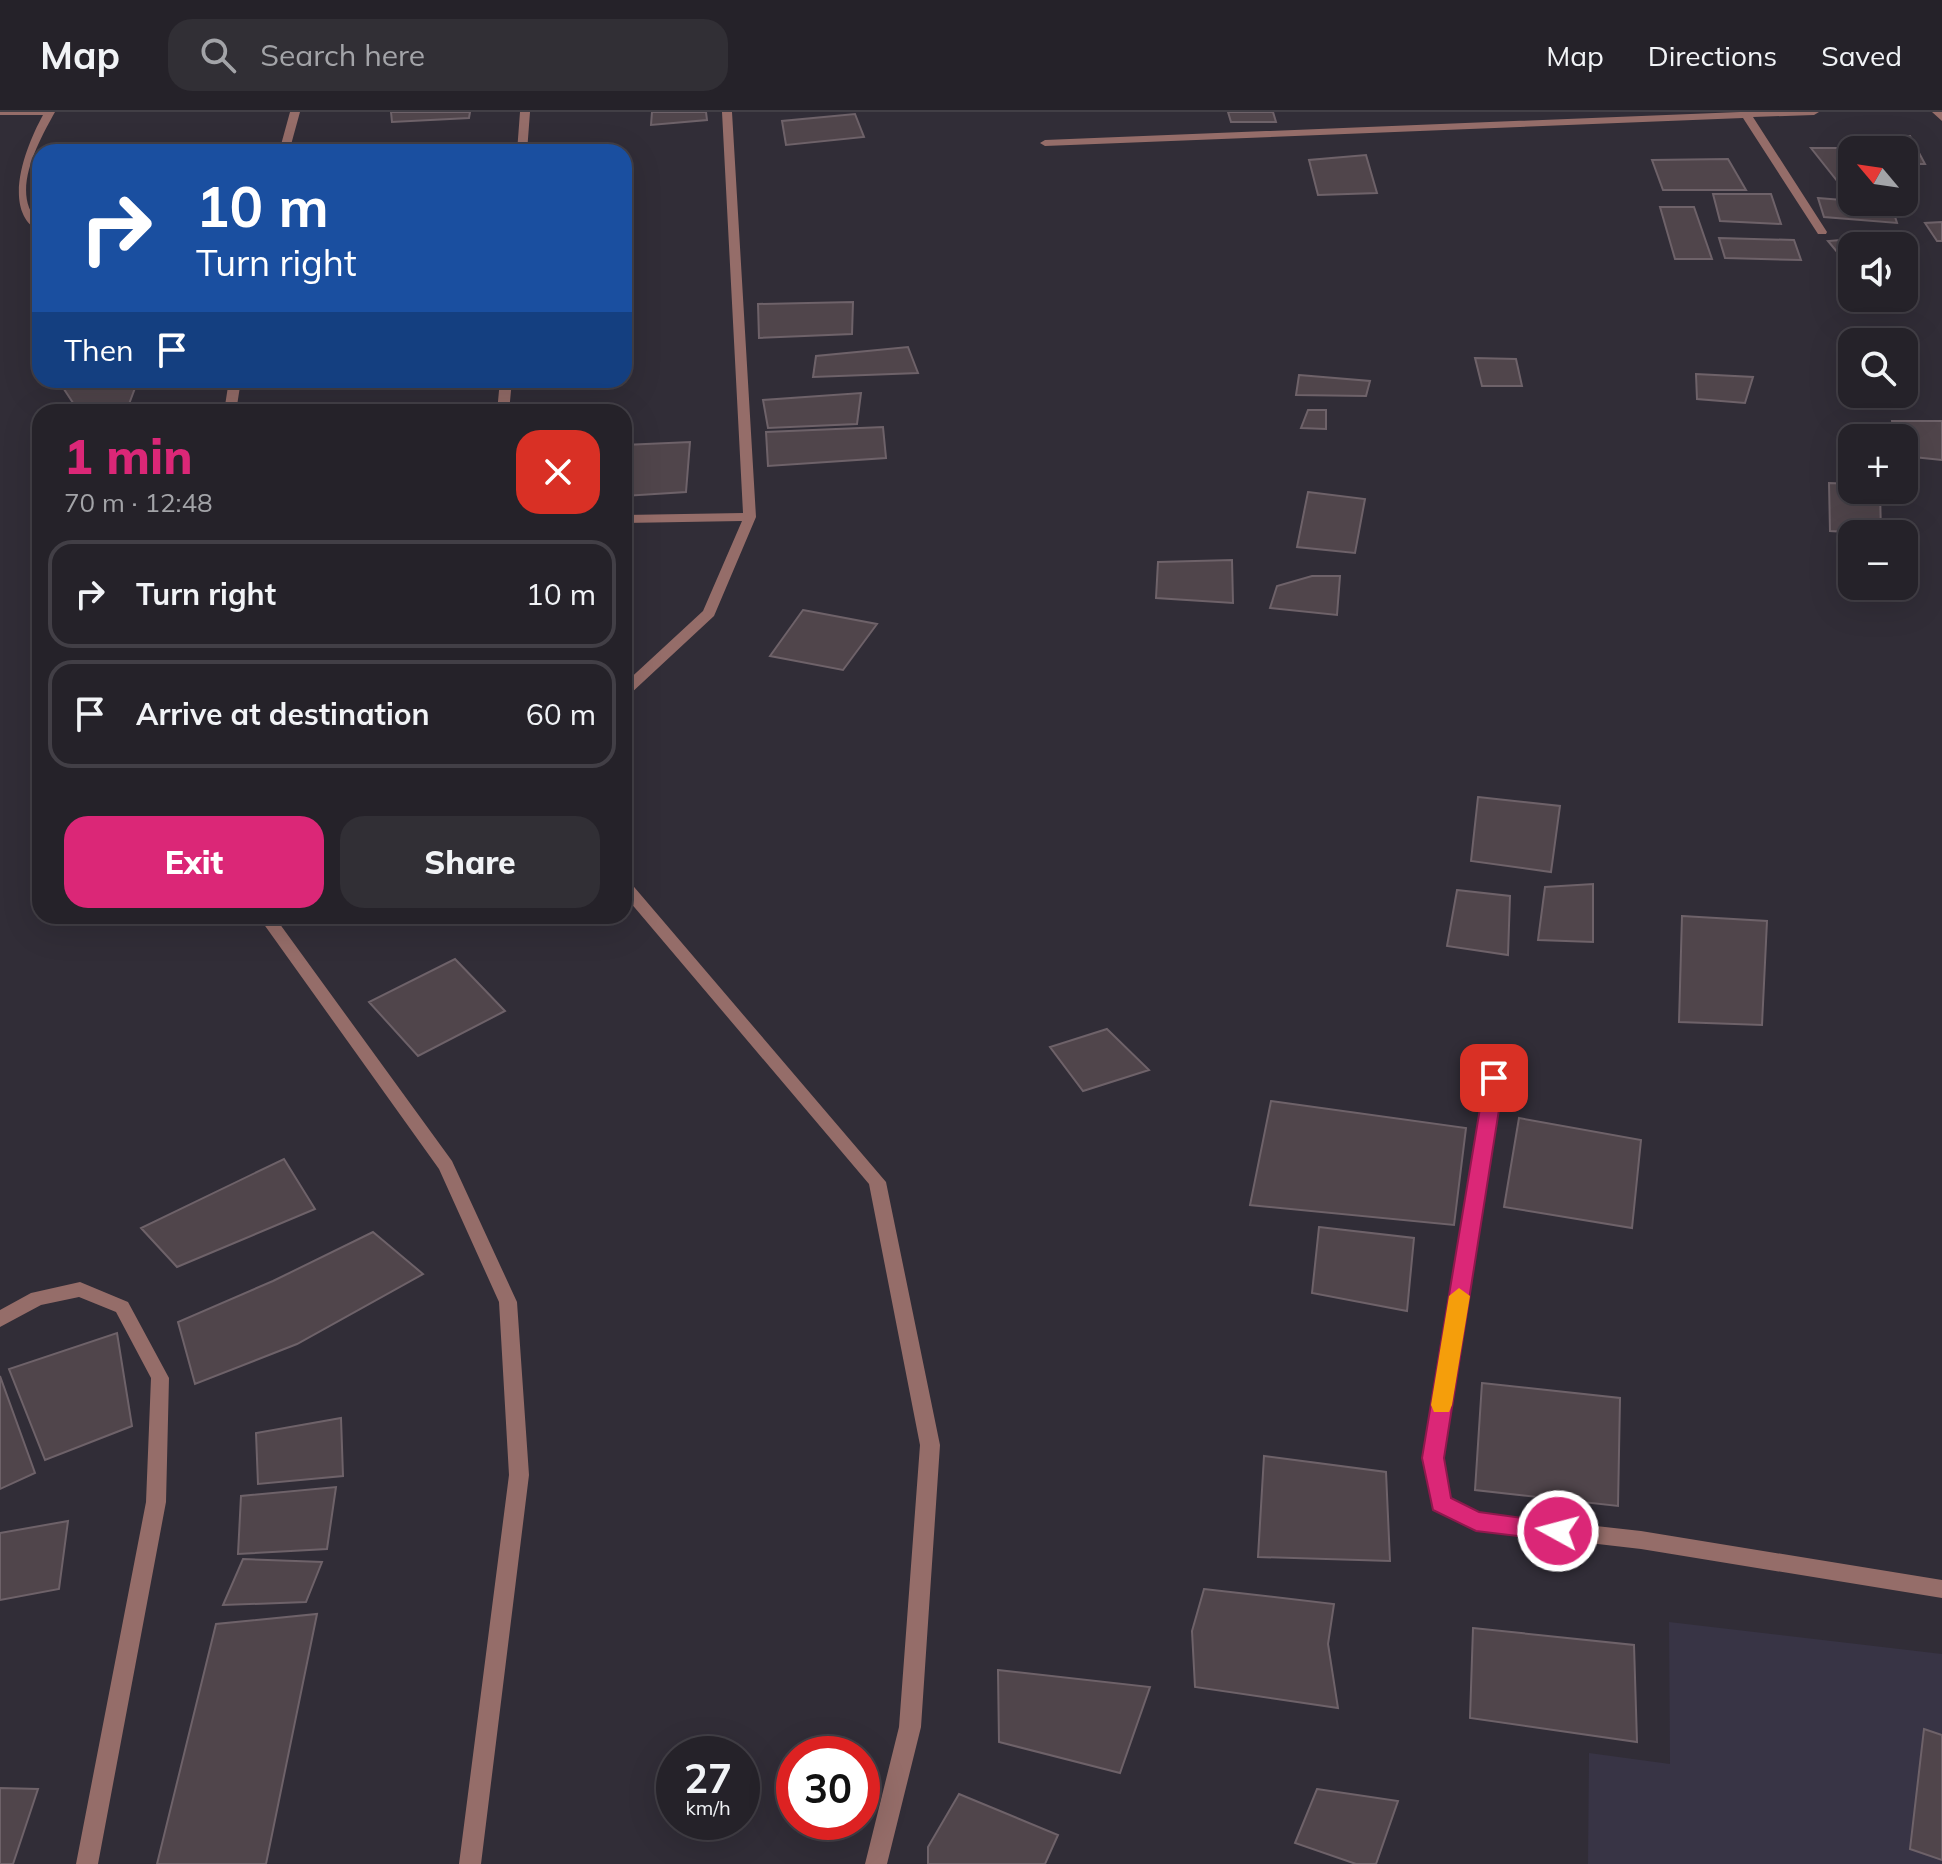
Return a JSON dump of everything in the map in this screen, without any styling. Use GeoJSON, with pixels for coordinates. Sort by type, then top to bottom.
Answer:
{"type":"FeatureCollection","features":[{"type":"Feature","properties":{"kind":"street"},"geometry":{"type":"LineString","coordinates":[[0,112],[50,112],[35,144]]}},
{"type":"Feature","properties":{"kind":"street"},"geometry":{"type":"LineString","coordinates":[[286,144],[295,112]]}},
{"type":"Feature","properties":{"kind":"street"},"geometry":{"type":"LineString","coordinates":[[523,144],[525,112]]}},
{"type":"Feature","properties":{"kind":"street"},"geometry":{"type":"LineString","coordinates":[[632,685],[709,613],[750,517],[727,112]]}},
{"type":"Feature","properties":{"kind":"street"},"geometry":{"type":"LineString","coordinates":[[1436,112],[1439,125]]}},
{"type":"Feature","properties":{"kind":"street"},"geometry":{"type":"LineString","coordinates":[[1045,143],[1814,112]]}},
{"type":"Feature","properties":{"kind":"street"},"geometry":{"type":"LineString","coordinates":[[1937,112],[1942,118]]}},
{"type":"Feature","properties":{"kind":"street"},"geometry":{"type":"LineString","coordinates":[[1746,114],[1822,232]]}},
{"type":"Feature","properties":{"kind":"street"},"geometry":{"type":"LineString","coordinates":[[32,151],[17,183],[20,210],[32,221]]}},
{"type":"Feature","properties":{"kind":"street"},"geometry":{"type":"LineString","coordinates":[[632,519],[750,517]]}},
{"type":"Feature","properties":{"kind":"street"},"geometry":{"type":"LineString","coordinates":[[632,894],[877,1182],[930,1445],[910,1727],[876,1864]]}},
{"type":"Feature","properties":{"kind":"street"},"geometry":{"type":"LineString","coordinates":[[272,924],[446,1166],[508,1302],[519,1475],[470,1864]]}},
{"type":"Feature","properties":{"kind":"street"},"geometry":{"type":"LineString","coordinates":[[1494,1078],[1433,1458],[1441,1503],[1476,1521],[1641,1540],[1942,1589]]}},
{"type":"Feature","properties":{"kind":"street"},"geometry":{"type":"LineString","coordinates":[[0,1319],[37,1298],[80,1289],[122,1307],[160,1378],[156,1502],[87,1864]]}},
{"type":"Feature","properties":{"kind":"shaded area"},"geometry":{"type":"Polygon","coordinates":[[[1669,1622],[1942,1654],[1942,1864],[1588,1864],[1589,1753],[1670,1764],[1669,1622]]]}},
{"type":"Feature","properties":{"kind":"building"},"geometry":{"type":"Polygon","coordinates":[[[391,112],[470,112],[469,118],[392,122],[391,112]]]}},
{"type":"Feature","properties":{"kind":"building"},"geometry":{"type":"Polygon","coordinates":[[[652,112],[706,112],[707,120],[651,125],[652,112]]]}},
{"type":"Feature","properties":{"kind":"building"},"geometry":{"type":"Polygon","coordinates":[[[1228,112],[1273,112],[1276,122],[1231,122],[1228,112]]]}},
{"type":"Feature","properties":{"kind":"building"},"geometry":{"type":"Polygon","coordinates":[[[855,114],[864,137],[786,145],[782,121],[855,114]]]}},
{"type":"Feature","properties":{"kind":"building"},"geometry":{"type":"Polygon","coordinates":[[[1811,148],[1838,148],[1838,182],[1811,148]]]}},
{"type":"Feature","properties":{"kind":"building"},"geometry":{"type":"Polygon","coordinates":[[[1918,151],[1925,164],[1918,164],[1918,151]]]}},
{"type":"Feature","properties":{"kind":"building"},"geometry":{"type":"Polygon","coordinates":[[[1366,155],[1377,193],[1318,195],[1309,160],[1366,155]]]}},
{"type":"Feature","properties":{"kind":"building"},"geometry":{"type":"Polygon","coordinates":[[[1728,159],[1746,190],[1663,190],[1652,160],[1728,159]]]}},
{"type":"Feature","properties":{"kind":"building"},"geometry":{"type":"Polygon","coordinates":[[[1713,194],[1771,194],[1781,224],[1720,221],[1713,194]]]}},
{"type":"Feature","properties":{"kind":"building"},"geometry":{"type":"Polygon","coordinates":[[[1818,198],[1838,200],[1838,216],[1895,216],[1897,223],[1824,217],[1818,198]]]}},
{"type":"Feature","properties":{"kind":"building"},"geometry":{"type":"Polygon","coordinates":[[[1660,207],[1694,207],[1712,259],[1675,259],[1660,207]]]}},
{"type":"Feature","properties":{"kind":"building"},"geometry":{"type":"Polygon","coordinates":[[[1942,222],[1942,241],[1937,241],[1925,223],[1942,222]]]}},
{"type":"Feature","properties":{"kind":"building"},"geometry":{"type":"Polygon","coordinates":[[[1719,238],[1794,240],[1801,260],[1725,258],[1719,238]]]}},
{"type":"Feature","properties":{"kind":"building"},"geometry":{"type":"Polygon","coordinates":[[[1838,240],[1838,253],[1828,241],[1838,240]]]}},
{"type":"Feature","properties":{"kind":"building"},"geometry":{"type":"Polygon","coordinates":[[[853,302],[852,334],[759,338],[758,304],[853,302]]]}},
{"type":"Feature","properties":{"kind":"building"},"geometry":{"type":"Polygon","coordinates":[[[908,347],[918,373],[813,377],[816,356],[908,347]]]}},
{"type":"Feature","properties":{"kind":"building"},"geometry":{"type":"Polygon","coordinates":[[[1475,358],[1516,359],[1522,386],[1482,386],[1475,358]]]}},
{"type":"Feature","properties":{"kind":"building"},"geometry":{"type":"Polygon","coordinates":[[[1696,374],[1753,377],[1745,403],[1697,399],[1696,374]]]}},
{"type":"Feature","properties":{"kind":"building"},"geometry":{"type":"Polygon","coordinates":[[[1299,375],[1370,381],[1366,396],[1296,395],[1299,375]]]}},
{"type":"Feature","properties":{"kind":"building"},"geometry":{"type":"Polygon","coordinates":[[[63,388],[135,388],[129,404],[74,404],[63,388]]]}},
{"type":"Feature","properties":{"kind":"building"},"geometry":{"type":"Polygon","coordinates":[[[861,393],[857,424],[768,428],[763,400],[861,393]]]}},
{"type":"Feature","properties":{"kind":"building"},"geometry":{"type":"Polygon","coordinates":[[[1308,410],[1326,410],[1326,429],[1301,428],[1308,410]]]}},
{"type":"Feature","properties":{"kind":"building"},"geometry":{"type":"Polygon","coordinates":[[[1892,421],[1942,421],[1942,460],[1918,457],[1918,424],[1892,424],[1892,421]]]}},
{"type":"Feature","properties":{"kind":"building"},"geometry":{"type":"Polygon","coordinates":[[[883,427],[886,458],[768,466],[766,432],[883,427]]]}},
{"type":"Feature","properties":{"kind":"building"},"geometry":{"type":"Polygon","coordinates":[[[690,442],[686,492],[632,495],[632,445],[690,442]]]}},
{"type":"Feature","properties":{"kind":"building"},"geometry":{"type":"Polygon","coordinates":[[[1829,483],[1838,483],[1838,504],[1880,504],[1881,520],[1838,520],[1838,531],[1830,531],[1829,483]]]}},
{"type":"Feature","properties":{"kind":"building"},"geometry":{"type":"Polygon","coordinates":[[[1308,492],[1365,499],[1355,553],[1297,547],[1308,492]]]}},
{"type":"Feature","properties":{"kind":"building"},"geometry":{"type":"Polygon","coordinates":[[[1232,560],[1233,603],[1156,598],[1158,562],[1232,560]]]}},
{"type":"Feature","properties":{"kind":"building"},"geometry":{"type":"Polygon","coordinates":[[[1312,576],[1340,576],[1337,615],[1270,608],[1277,586],[1312,576]]]}},
{"type":"Feature","properties":{"kind":"building"},"geometry":{"type":"Polygon","coordinates":[[[803,610],[877,624],[843,670],[770,656],[803,610]]]}},
{"type":"Feature","properties":{"kind":"building"},"geometry":{"type":"Polygon","coordinates":[[[1478,797],[1560,806],[1551,872],[1471,861],[1478,797]]]}},
{"type":"Feature","properties":{"kind":"building"},"geometry":{"type":"Polygon","coordinates":[[[1593,884],[1593,942],[1538,940],[1545,887],[1593,884]]]}},
{"type":"Feature","properties":{"kind":"building"},"geometry":{"type":"Polygon","coordinates":[[[1457,890],[1510,896],[1508,955],[1447,946],[1457,890]]]}},
{"type":"Feature","properties":{"kind":"building"},"geometry":{"type":"Polygon","coordinates":[[[1682,916],[1767,921],[1762,1025],[1679,1022],[1682,916]]]}},
{"type":"Feature","properties":{"kind":"building"},"geometry":{"type":"Polygon","coordinates":[[[455,959],[505,1011],[418,1056],[369,1002],[455,959]]]}},
{"type":"Feature","properties":{"kind":"building"},"geometry":{"type":"Polygon","coordinates":[[[1107,1029],[1149,1070],[1083,1091],[1050,1047],[1107,1029]]]}},
{"type":"Feature","properties":{"kind":"building"},"geometry":{"type":"Polygon","coordinates":[[[1271,1101],[1466,1128],[1454,1225],[1250,1205],[1271,1101]]]}},
{"type":"Feature","properties":{"kind":"building"},"geometry":{"type":"Polygon","coordinates":[[[1519,1118],[1641,1140],[1632,1228],[1504,1207],[1519,1118]]]}},
{"type":"Feature","properties":{"kind":"building"},"geometry":{"type":"Polygon","coordinates":[[[284,1159],[315,1209],[177,1267],[141,1228],[284,1159]]]}},
{"type":"Feature","properties":{"kind":"building"},"geometry":{"type":"Polygon","coordinates":[[[1319,1227],[1414,1238],[1407,1311],[1312,1293],[1319,1227]]]}},
{"type":"Feature","properties":{"kind":"building"},"geometry":{"type":"Polygon","coordinates":[[[373,1232],[423,1274],[297,1344],[195,1384],[178,1322],[273,1281],[373,1232]]]}},
{"type":"Feature","properties":{"kind":"building"},"geometry":{"type":"Polygon","coordinates":[[[117,1333],[132,1426],[45,1460],[9,1369],[117,1333]]]}},
{"type":"Feature","properties":{"kind":"building"},"geometry":{"type":"Polygon","coordinates":[[[0,1376],[35,1473],[0,1489],[0,1376]]]}},
{"type":"Feature","properties":{"kind":"building"},"geometry":{"type":"Polygon","coordinates":[[[1482,1383],[1620,1398],[1618,1506],[1475,1490],[1482,1383]]]}},
{"type":"Feature","properties":{"kind":"building"},"geometry":{"type":"Polygon","coordinates":[[[341,1418],[343,1476],[258,1484],[256,1433],[341,1418]]]}},
{"type":"Feature","properties":{"kind":"building"},"geometry":{"type":"Polygon","coordinates":[[[1264,1456],[1386,1472],[1390,1561],[1258,1557],[1264,1456]]]}},
{"type":"Feature","properties":{"kind":"building"},"geometry":{"type":"Polygon","coordinates":[[[336,1487],[327,1549],[238,1554],[241,1496],[336,1487]]]}},
{"type":"Feature","properties":{"kind":"building"},"geometry":{"type":"Polygon","coordinates":[[[68,1521],[59,1589],[0,1600],[0,1533],[68,1521]]]}},
{"type":"Feature","properties":{"kind":"building"},"geometry":{"type":"Polygon","coordinates":[[[243,1559],[322,1562],[306,1602],[223,1605],[243,1559]]]}},
{"type":"Feature","properties":{"kind":"building"},"geometry":{"type":"Polygon","coordinates":[[[1204,1589],[1334,1604],[1328,1644],[1338,1708],[1195,1687],[1192,1631],[1204,1589]]]}},
{"type":"Feature","properties":{"kind":"building"},"geometry":{"type":"Polygon","coordinates":[[[317,1614],[266,1864],[157,1864],[216,1624],[317,1614]]]}},
{"type":"Feature","properties":{"kind":"building"},"geometry":{"type":"Polygon","coordinates":[[[1473,1628],[1634,1645],[1637,1742],[1470,1718],[1473,1628]]]}},
{"type":"Feature","properties":{"kind":"building"},"geometry":{"type":"Polygon","coordinates":[[[998,1670],[1150,1687],[1120,1773],[999,1742],[998,1670]]]}},
{"type":"Feature","properties":{"kind":"building"},"geometry":{"type":"Polygon","coordinates":[[[1924,1729],[1942,1735],[1942,1860],[1910,1849],[1924,1729]]]}},
{"type":"Feature","properties":{"kind":"building"},"geometry":{"type":"Polygon","coordinates":[[[0,1788],[38,1789],[13,1864],[0,1864],[0,1788]]]}},
{"type":"Feature","properties":{"kind":"building"},"geometry":{"type":"Polygon","coordinates":[[[1317,1789],[1398,1801],[1376,1864],[1356,1864],[1295,1843],[1317,1789]]]}},
{"type":"Feature","properties":{"kind":"building"},"geometry":{"type":"Polygon","coordinates":[[[959,1794],[1058,1835],[1045,1864],[928,1864],[928,1847],[959,1794]]]}},
{"type":"Feature","properties":{"kind":"slow traffic"},"geometry":{"type":"LineString","coordinates":[[1442,1405],[1459,1296]]}},
{"type":"Feature","properties":{"kind":"route"},"geometry":{"type":"LineString","coordinates":[[1494,1078],[1433,1458],[1441,1503],[1476,1521],[1558,1531]]}}]}
